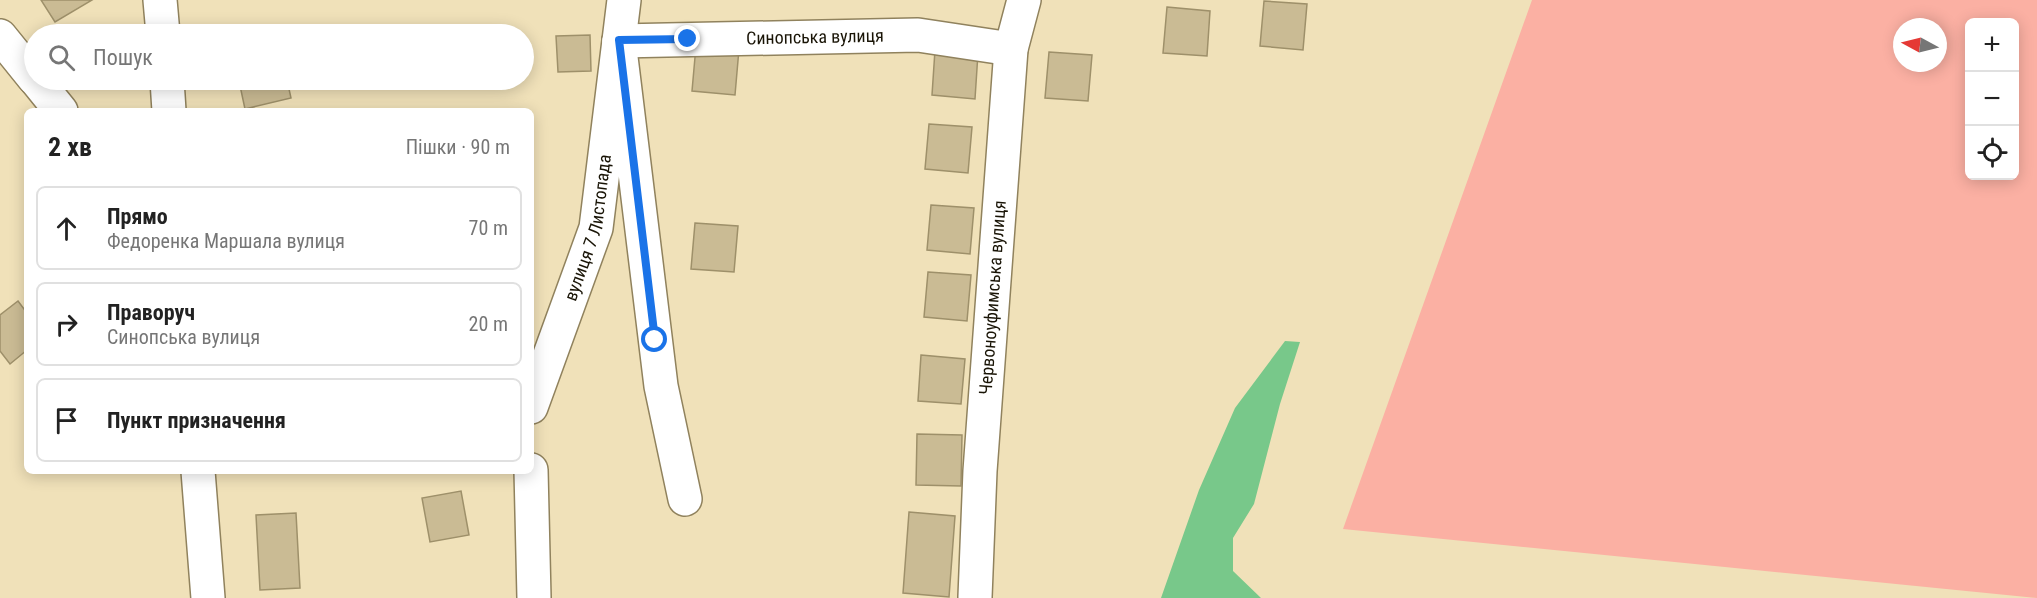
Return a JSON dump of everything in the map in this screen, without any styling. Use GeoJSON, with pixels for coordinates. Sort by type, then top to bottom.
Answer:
{"type":"FeatureCollection","features":[{"type":"Feature","properties":{"kind":"street"},"geometry":{"type":"LineString","coordinates":[[160,0],[162,24]]}},
{"type":"Feature","properties":{"kind":"street"},"geometry":{"type":"LineString","coordinates":[[624,0],[619,40],[661,386],[685,499]]}},
{"type":"Feature","properties":{"kind":"street","name":"Червоноуфимська вулиця"},"geometry":{"type":"LineString","coordinates":[[975,597],[980,471],[1011,49],[1024,0]]}},
{"type":"Feature","properties":{"kind":"street","name":"Синопська вулиця"},"geometry":{"type":"LineString","coordinates":[[619,40],[918,35],[1011,49]]}},
{"type":"Feature","properties":{"kind":"street"},"geometry":{"type":"LineString","coordinates":[[0,36],[24,65]]}},
{"type":"Feature","properties":{"kind":"street","name":"вулиця 7 Листопада"},"geometry":{"type":"LineString","coordinates":[[534,399],[596,228],[619,40]]}},
{"type":"Feature","properties":{"kind":"street"},"geometry":{"type":"LineString","coordinates":[[44,90],[59,108]]}},
{"type":"Feature","properties":{"kind":"street"},"geometry":{"type":"LineString","coordinates":[[168,90],[170,108]]}},
{"type":"Feature","properties":{"kind":"street"},"geometry":{"type":"LineString","coordinates":[[198,474],[208,598]]}},
{"type":"Feature","properties":{"kind":"street"},"geometry":{"type":"LineString","coordinates":[[531,474],[534,598]]}},
{"type":"Feature","properties":{"kind":"shaded area"},"geometry":{"type":"Polygon","coordinates":[[[1532,0],[2037,0],[2037,598],[1343,529],[1532,0]]]}},
{"type":"Feature","properties":{"kind":"shaded area"},"geometry":{"type":"Polygon","coordinates":[[[1285,341],[1300,342],[1280,404],[1254,504],[1233,538],[1233,571],[1261,598],[1161,598],[1199,490],[1235,408],[1285,341]]]}},
{"type":"Feature","properties":{"kind":"building"},"geometry":{"type":"Polygon","coordinates":[[[41,0],[92,0],[55,22],[41,0]]]}},
{"type":"Feature","properties":{"kind":"building"},"geometry":{"type":"Polygon","coordinates":[[[1264,1],[1307,4],[1303,50],[1260,46],[1264,1]]]}},
{"type":"Feature","properties":{"kind":"building"},"geometry":{"type":"Polygon","coordinates":[[[1167,7],[1210,11],[1207,56],[1163,53],[1167,7]]]}},
{"type":"Feature","properties":{"kind":"building"},"geometry":{"type":"Polygon","coordinates":[[[590,35],[591,71],[558,72],[556,36],[590,35]]]}},
{"type":"Feature","properties":{"kind":"building"},"geometry":{"type":"Polygon","coordinates":[[[696,46],[739,49],[735,95],[692,91],[696,46]]]}},
{"type":"Feature","properties":{"kind":"building"},"geometry":{"type":"Polygon","coordinates":[[[935,50],[978,53],[975,99],[932,95],[935,50]]]}},
{"type":"Feature","properties":{"kind":"building"},"geometry":{"type":"Polygon","coordinates":[[[1049,52],[1092,55],[1088,101],[1045,98],[1049,52]]]}},
{"type":"Feature","properties":{"kind":"building"},"geometry":{"type":"Polygon","coordinates":[[[241,90],[289,90],[291,98],[245,108],[241,90]]]}},
{"type":"Feature","properties":{"kind":"building"},"geometry":{"type":"Polygon","coordinates":[[[929,124],[972,127],[968,173],[925,169],[929,124]]]}},
{"type":"Feature","properties":{"kind":"building"},"geometry":{"type":"Polygon","coordinates":[[[931,205],[974,208],[970,254],[927,250],[931,205]]]}},
{"type":"Feature","properties":{"kind":"building"},"geometry":{"type":"Polygon","coordinates":[[[695,223],[738,226],[734,272],[691,269],[695,223]]]}},
{"type":"Feature","properties":{"kind":"building"},"geometry":{"type":"Polygon","coordinates":[[[928,272],[971,275],[967,321],[924,317],[928,272]]]}},
{"type":"Feature","properties":{"kind":"building"},"geometry":{"type":"Polygon","coordinates":[[[18,301],[24,309],[24,352],[10,364],[0,351],[0,315],[18,301]]]}},
{"type":"Feature","properties":{"kind":"building"},"geometry":{"type":"Polygon","coordinates":[[[921,355],[965,359],[961,404],[918,401],[921,355]]]}},
{"type":"Feature","properties":{"kind":"building"},"geometry":{"type":"Polygon","coordinates":[[[917,434],[962,435],[961,486],[916,485],[917,434]]]}},
{"type":"Feature","properties":{"kind":"building"},"geometry":{"type":"Polygon","coordinates":[[[461,491],[469,535],[430,542],[422,498],[461,491]]]}},
{"type":"Feature","properties":{"kind":"building"},"geometry":{"type":"Polygon","coordinates":[[[909,512],[955,516],[949,597],[903,593],[909,512]]]}},
{"type":"Feature","properties":{"kind":"building"},"geometry":{"type":"Polygon","coordinates":[[[296,513],[300,588],[260,590],[256,515],[296,513]]]}},
{"type":"Feature","properties":{"kind":"route"},"geometry":{"type":"LineString","coordinates":[[655,340],[619,40],[688,39]]}}]}
